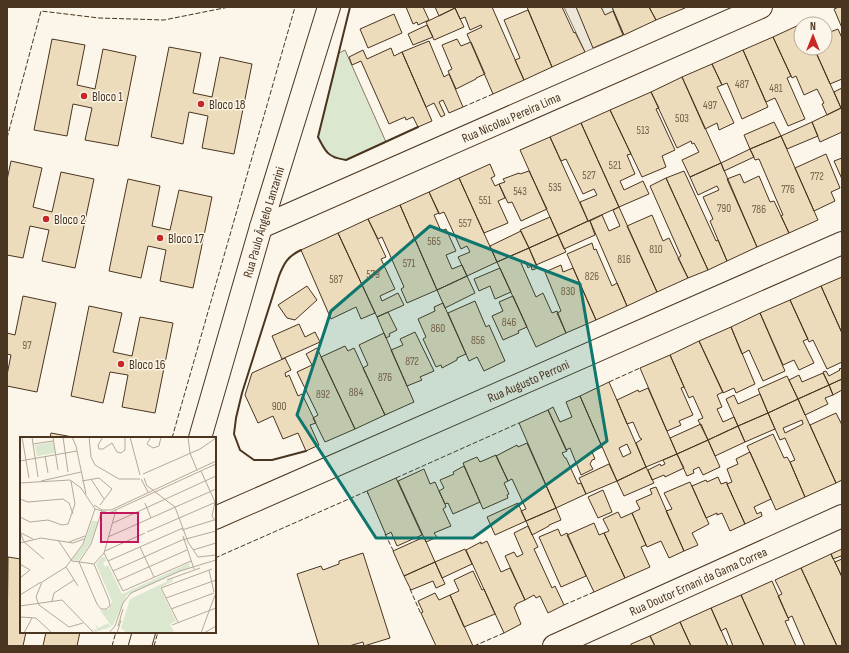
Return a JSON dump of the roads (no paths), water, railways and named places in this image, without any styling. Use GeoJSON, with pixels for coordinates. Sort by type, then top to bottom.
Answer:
{"type":"FeatureCollection","features":[{"type":"Feature","properties":{"kind":"street","name":"Rua Paulo Ângelo Lanzarini"},"geometry":{"type":"LineString","coordinates":[[200,437],[261,228],[329,7]]}},
{"type":"Feature","properties":{"kind":"street","name":"Rua Nicolau Pereira Lima"},"geometry":{"type":"LineString","coordinates":[[261,228],[761,7]]}},
{"type":"Feature","properties":{"kind":"street","name":"Rua Augusto Perroni"},"geometry":{"type":"LineString","coordinates":[[216,518],[842,243]]}},
{"type":"Feature","properties":{"kind":"street","name":"Rua Doutor Ernani da Gama Correa"},"geometry":{"type":"LineString","coordinates":[[554,646],[842,516]]}},
{"type":"Feature","properties":{"kind":"street"},"geometry":{"type":"LineString","coordinates":[[140,646],[144,633]]}},
{"type":"Feature","properties":{"kind":"place","name":"Bloco 1"},"geometry":{"type":"Point","coordinates":[84,96]}},
{"type":"Feature","properties":{"kind":"place","name":"Bloco 18"},"geometry":{"type":"Point","coordinates":[201,104]}},
{"type":"Feature","properties":{"kind":"place","name":"Bloco 2"},"geometry":{"type":"Point","coordinates":[46,219]}},
{"type":"Feature","properties":{"kind":"place","name":"Bloco 17"},"geometry":{"type":"Point","coordinates":[160,238]}},
{"type":"Feature","properties":{"kind":"place","name":"Bloco 16"},"geometry":{"type":"Point","coordinates":[121,364]}}]}
